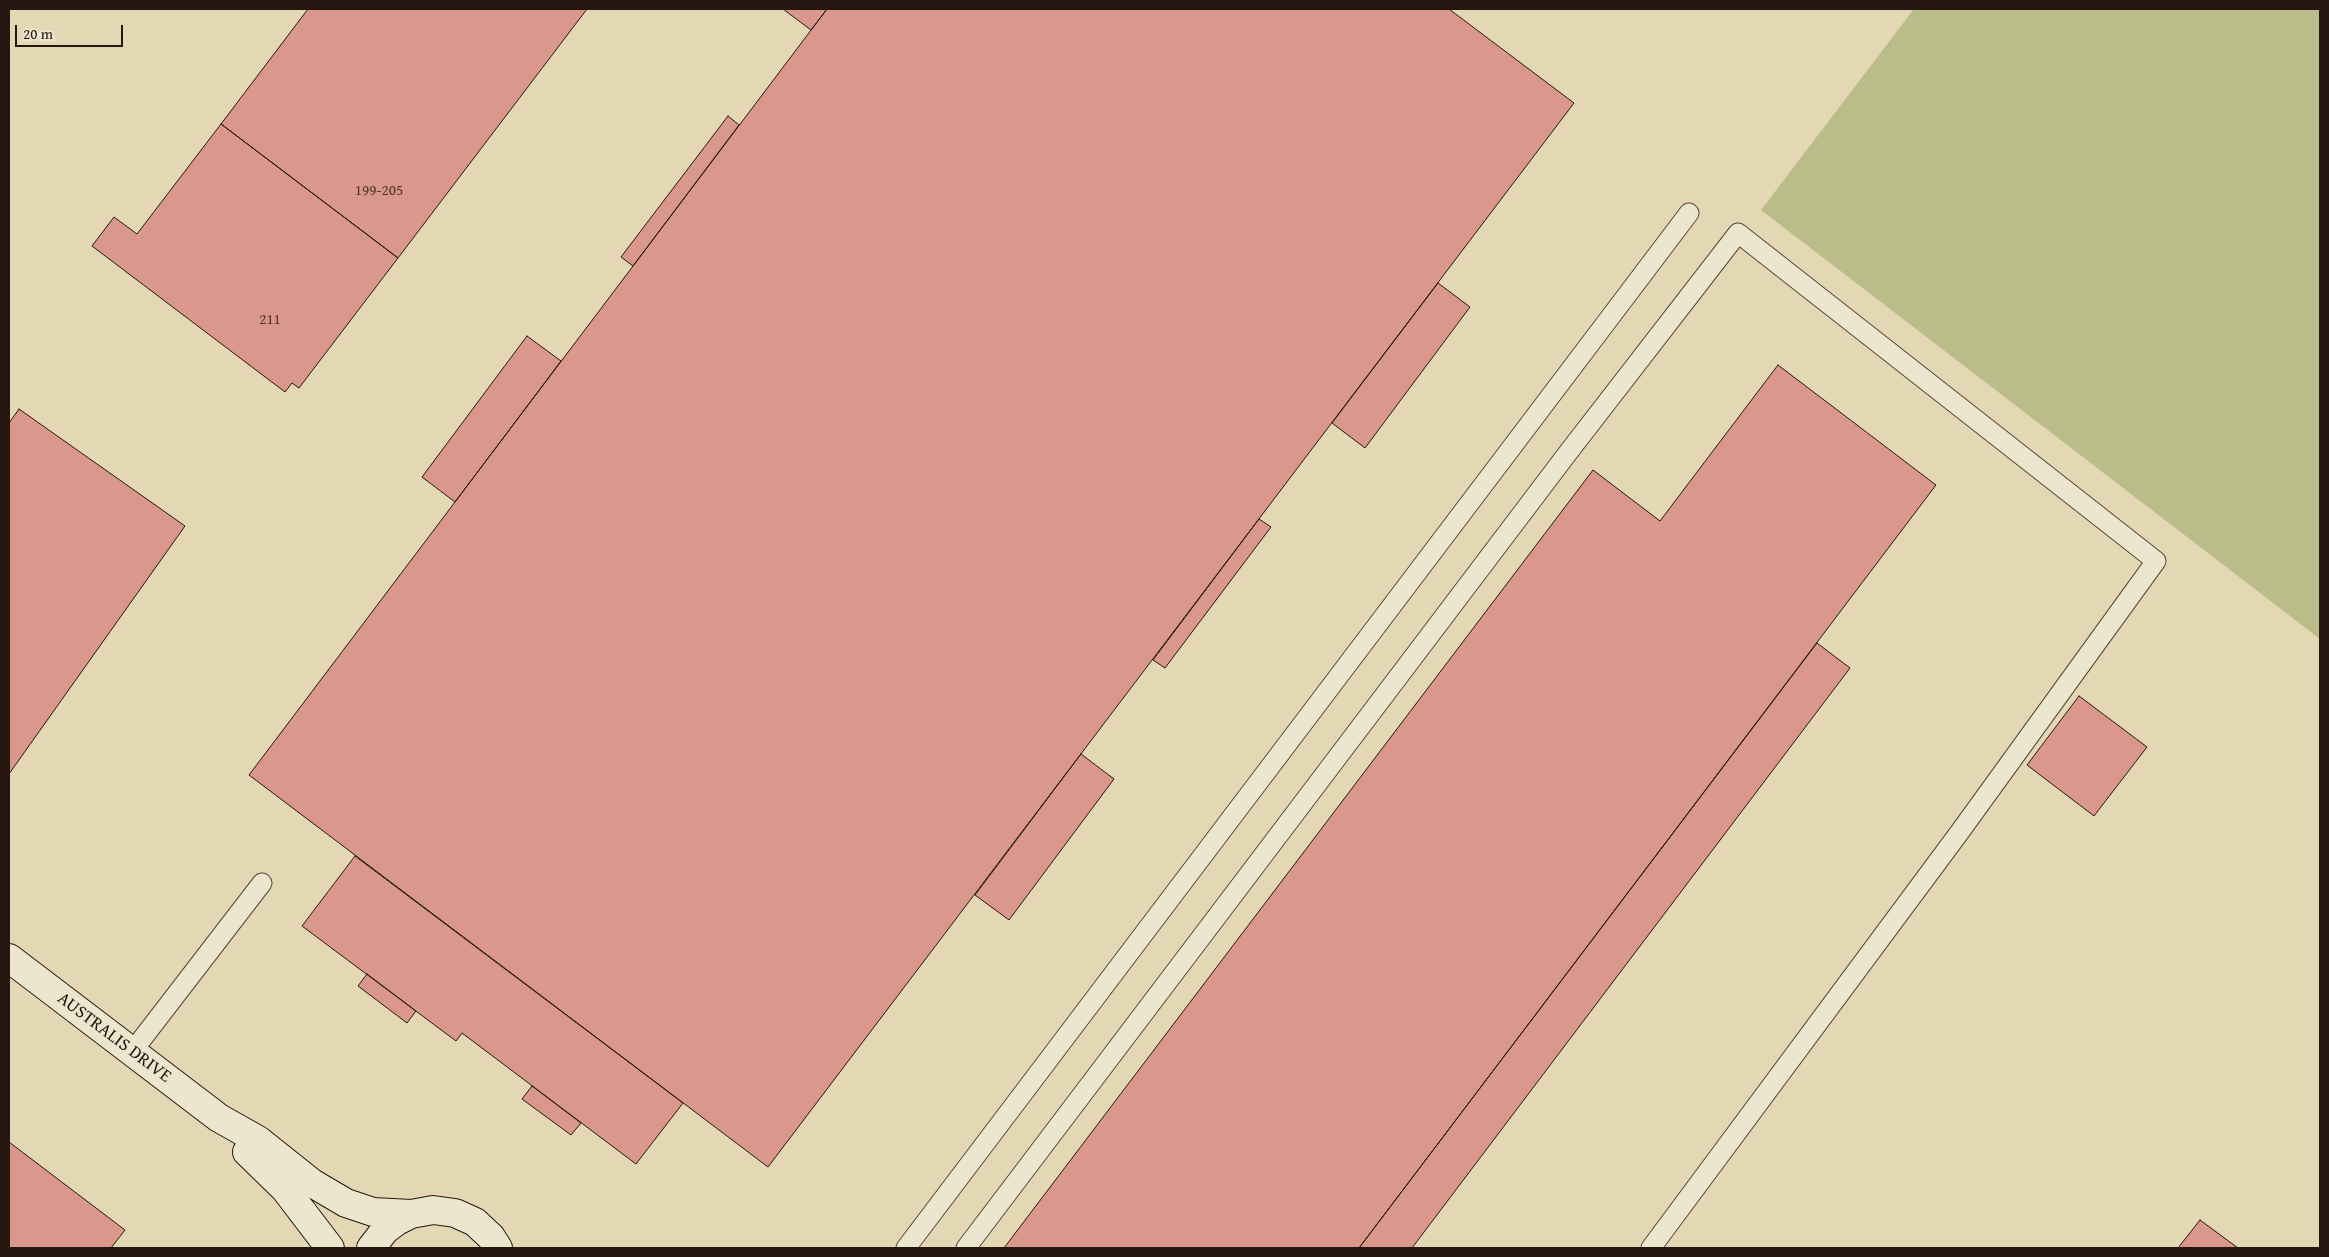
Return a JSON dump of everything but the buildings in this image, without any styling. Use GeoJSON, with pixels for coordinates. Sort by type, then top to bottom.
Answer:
{"type":"FeatureCollection","features":[{"type":"Feature","properties":{"kind":"street","name":"AUSTRALIS DRIVE"},"geometry":{"type":"LineString","coordinates":[[9,958],[219,1118],[258,1140],[312,1182],[346,1203],[373,1212],[411,1214]]}},
{"type":"Feature","properties":{"kind":"street","name":"AUSTRALIS DRIVE"},"geometry":{"type":"LineString","coordinates":[[219,1118],[247,1151],[284,1189],[330,1248]]}},
{"type":"Feature","properties":{"kind":"street"},"geometry":{"type":"LineString","coordinates":[[371,1248],[385,1230],[411,1214],[433,1210],[455,1213],[475,1222],[491,1237],[498,1248]]}},
{"type":"Feature","properties":{"kind":"lane"},"geometry":{"type":"LineString","coordinates":[[906,1248],[1689,214]]}},
{"type":"Feature","properties":{"kind":"lane"},"geometry":{"type":"LineString","coordinates":[[966,1248],[1738,233],[2156,561],[1960,833],[1651,1248]]}},
{"type":"Feature","properties":{"kind":"lane"},"geometry":{"type":"LineString","coordinates":[[132,1052],[262,883]]}},
{"type":"Feature","properties":{"kind":"green space"},"geometry":{"type":"Polygon","coordinates":[[[1914,9],[2320,9],[2320,639],[1761,210],[1914,9]]]}}]}
